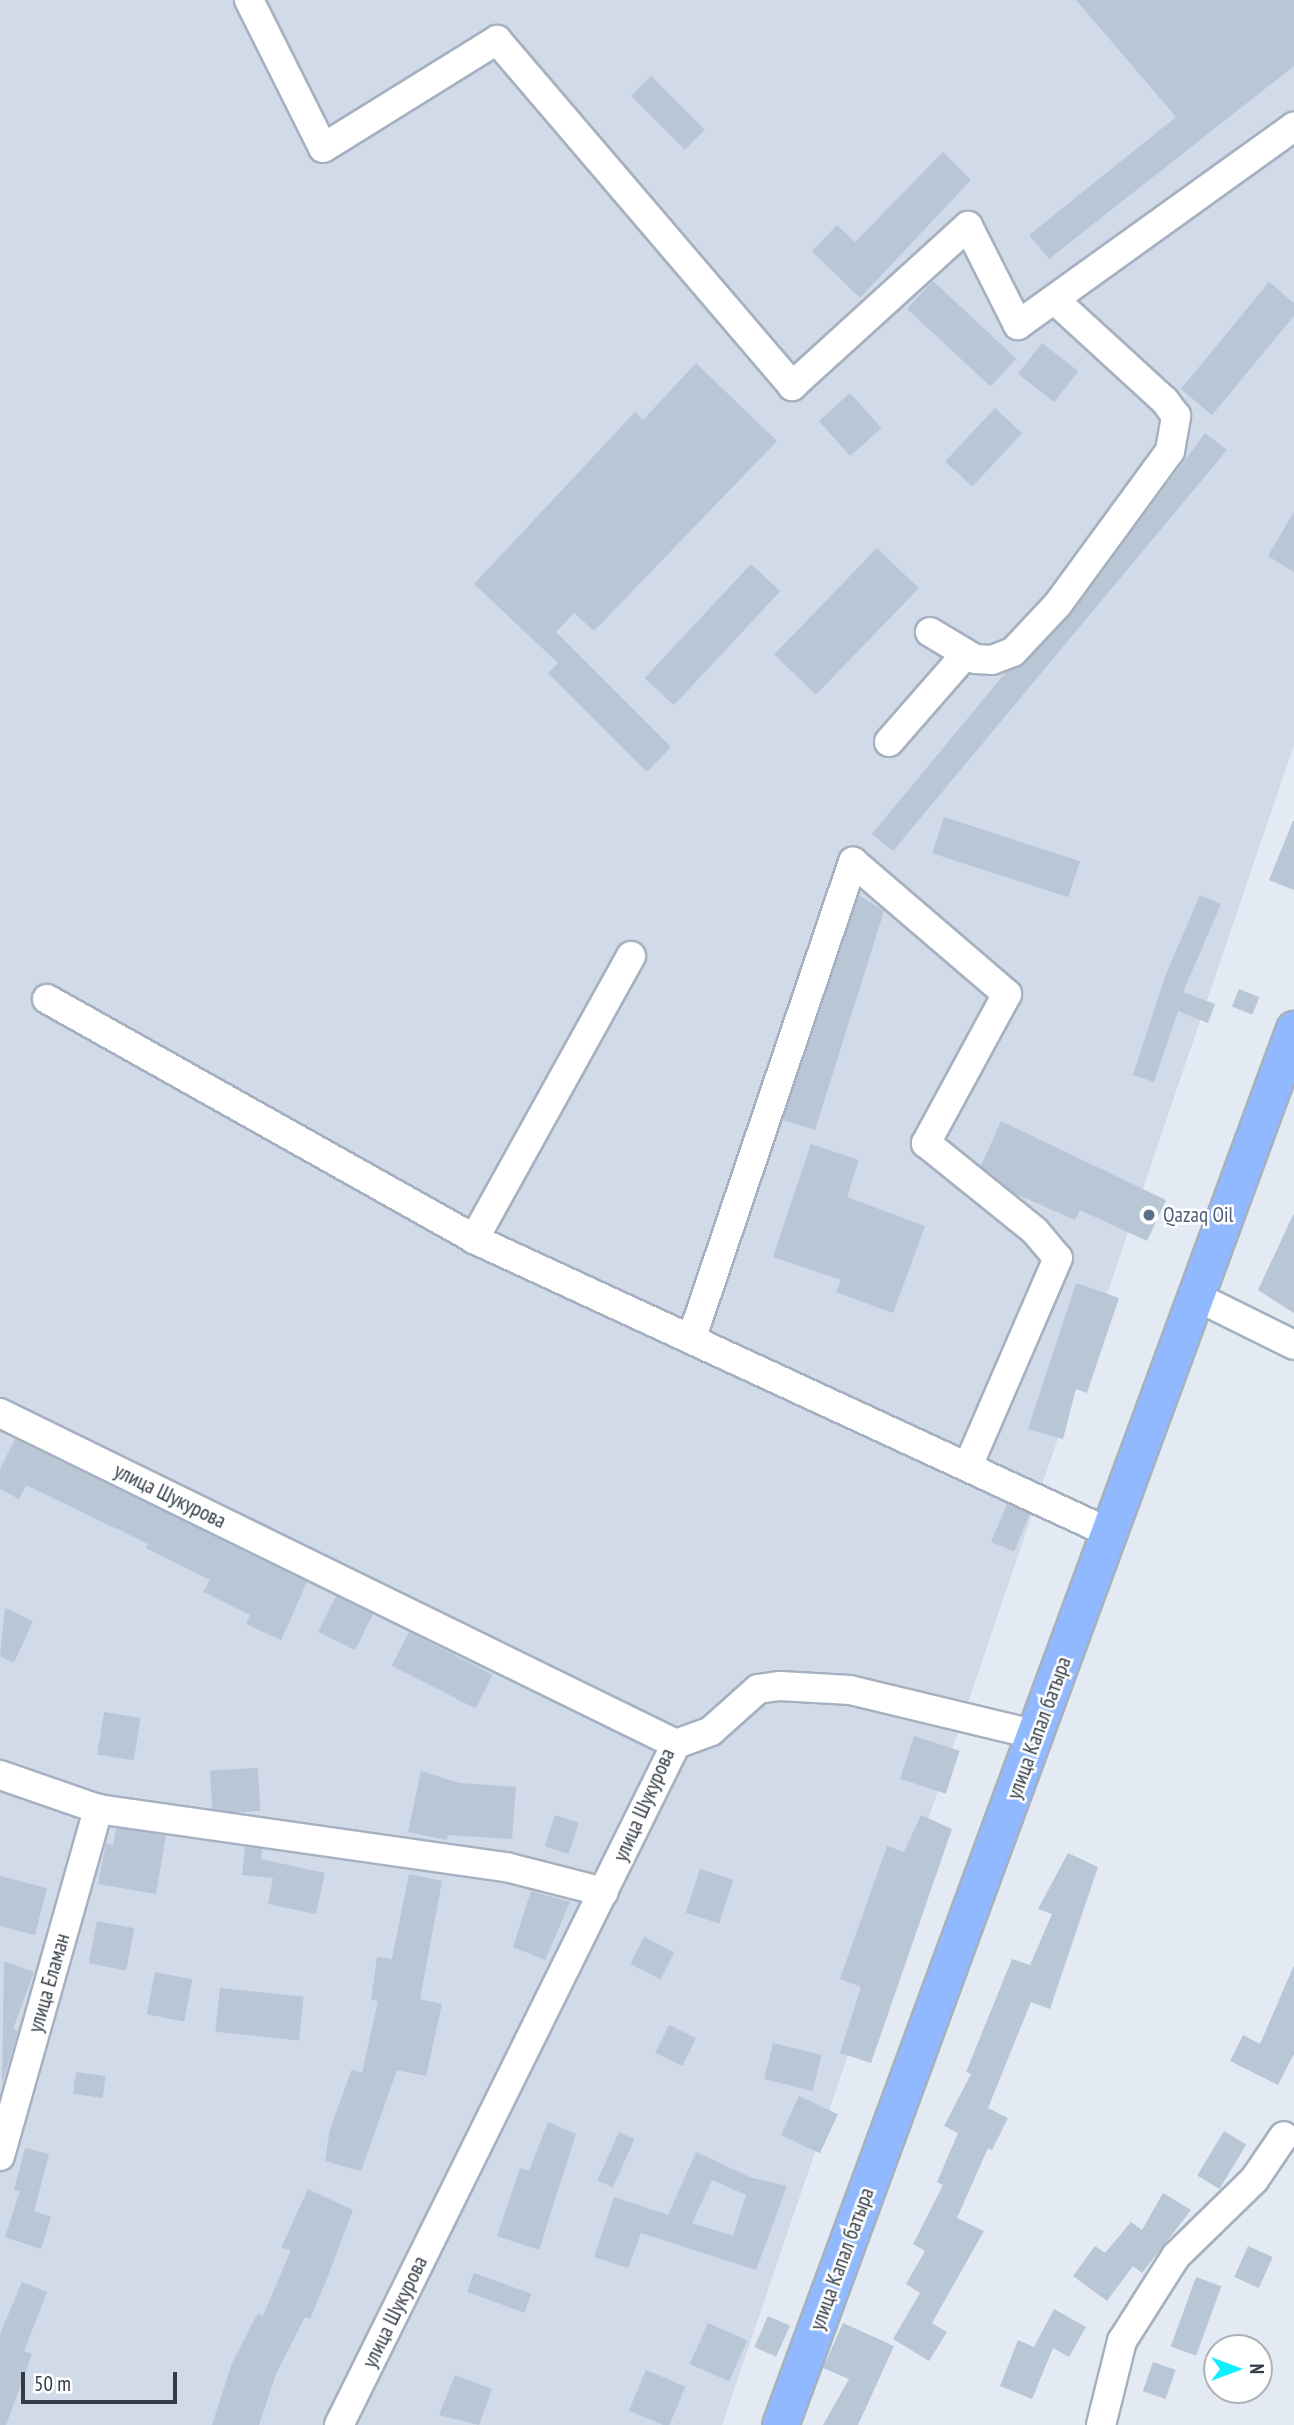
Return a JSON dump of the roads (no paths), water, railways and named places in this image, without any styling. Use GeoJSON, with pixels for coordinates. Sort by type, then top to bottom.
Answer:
{"type":"FeatureCollection","features":[{"type":"Feature","properties":{"kind":"main road","name":"улица Капал батыра"},"geometry":{"type":"LineString","coordinates":[[780,2425],[1037,1735],[1294,1029]]}},
{"type":"Feature","properties":{"kind":"street"},"geometry":{"type":"LineString","coordinates":[[249,0],[323,148],[497,40],[792,386],[968,226],[1018,325],[1056,301],[1294,127]]}},
{"type":"Feature","properties":{"kind":"street"},"geometry":{"type":"LineString","coordinates":[[930,632],[965,655],[992,660],[1022,642],[1058,604],[1170,451],[1176,432],[1176,416],[1165,401],[1056,301]]}},
{"type":"Feature","properties":{"kind":"street"},"geometry":{"type":"LineString","coordinates":[[888,742],[965,655]]}},
{"type":"Feature","properties":{"kind":"street"},"geometry":{"type":"LineString","coordinates":[[692,1337],[853,862],[1007,994],[926,1143],[1035,1231],[1058,1258],[968,1466]]}},
{"type":"Feature","properties":{"kind":"street"},"geometry":{"type":"LineString","coordinates":[[474,1238],[631,956]]}},
{"type":"Feature","properties":{"kind":"street"},"geometry":{"type":"LineString","coordinates":[[47,999],[474,1238],[1110,1533]]}},
{"type":"Feature","properties":{"kind":"street"},"geometry":{"type":"LineString","coordinates":[[1195,1296],[1294,1345]]}},
{"type":"Feature","properties":{"kind":"street","name":"улица Шукурова"},"geometry":{"type":"LineString","coordinates":[[0,1413],[676,1744],[339,2425]]}},
{"type":"Feature","properties":{"kind":"street"},"geometry":{"type":"LineString","coordinates":[[676,1744],[711,1731],[758,1689],[780,1686],[850,1689],[1037,1735]]}},
{"type":"Feature","properties":{"kind":"street"},"geometry":{"type":"LineString","coordinates":[[0,1775],[98,1810],[506,1867],[604,1892]]}},
{"type":"Feature","properties":{"kind":"street","name":"улица Еламан"},"geometry":{"type":"LineString","coordinates":[[0,2156],[98,1810]]}},
{"type":"Feature","properties":{"kind":"street"},"geometry":{"type":"LineString","coordinates":[[1101,2425],[1110,2379],[1129,2330],[1176,2256],[1254,2180],[1284,2136]]}},
{"type":"Feature","properties":{"kind":"place","name":"Qazaq Oil"},"geometry":{"type":"Point","coordinates":[1149,1215]}}]}
